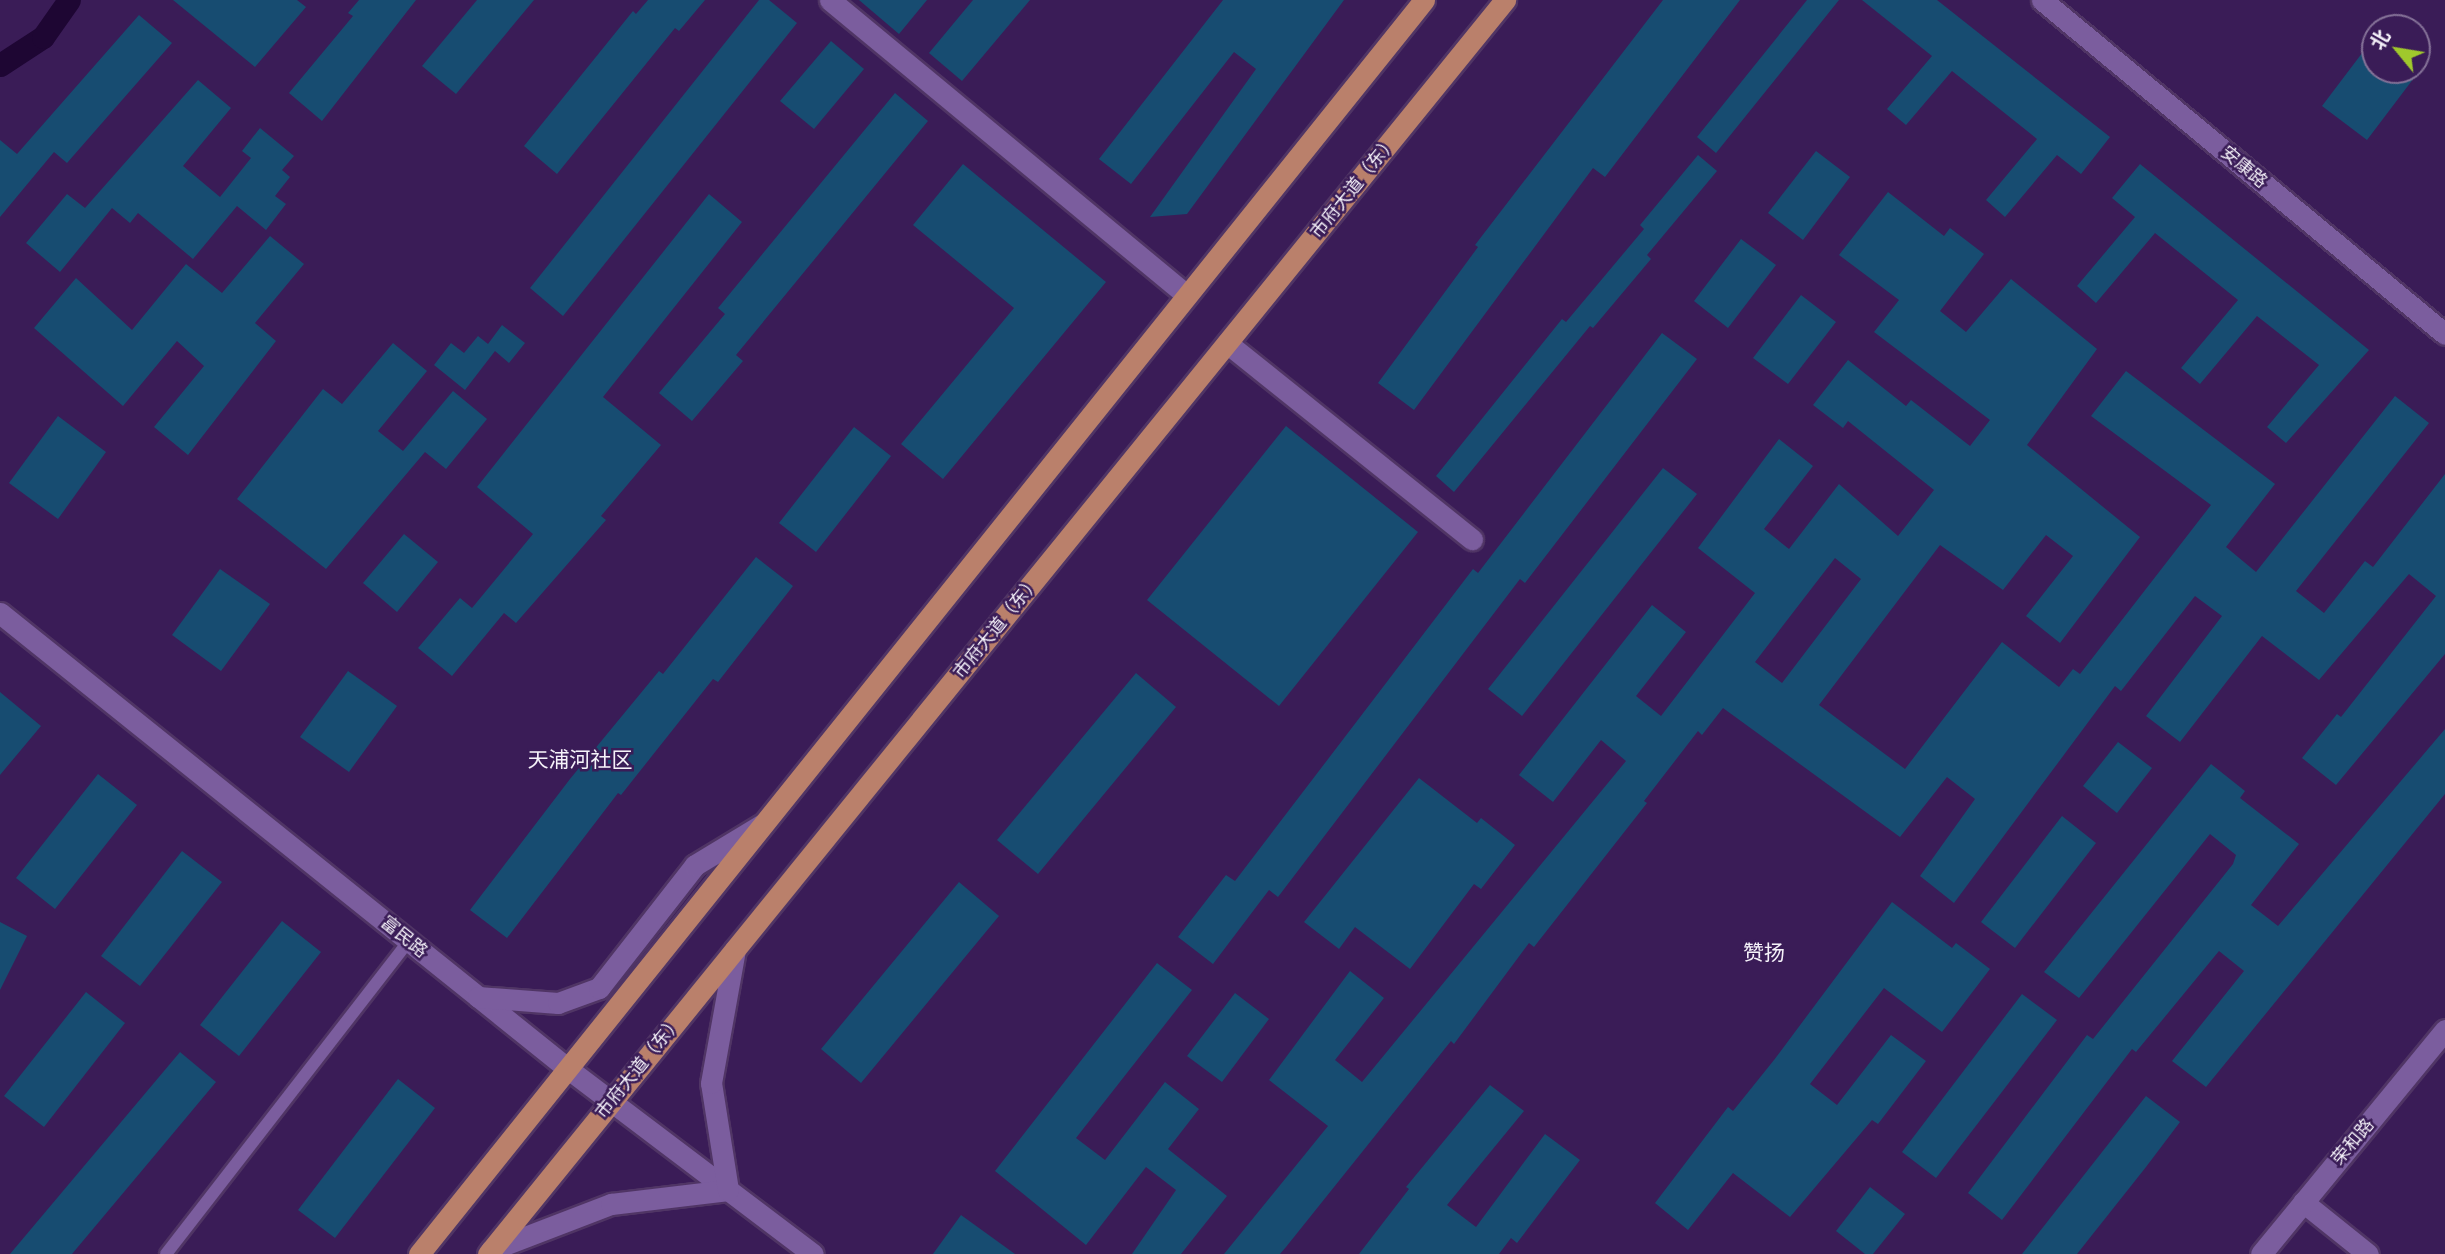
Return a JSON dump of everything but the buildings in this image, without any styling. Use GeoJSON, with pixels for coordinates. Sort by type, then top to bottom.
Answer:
{"type":"FeatureCollection","features":[{"type":"Feature","properties":{"kind":"main road"},"geometry":{"type":"LineString","coordinates":[[419,1254],[1424,0]]}},
{"type":"Feature","properties":{"kind":"main road","name":"市府大道（东）"},"geometry":{"type":"LineString","coordinates":[[490,1252],[1505,0]]}},
{"type":"Feature","properties":{"kind":"street"},"geometry":{"type":"LineString","coordinates":[[830,0],[1187,295]]}},
{"type":"Feature","properties":{"kind":"street","name":"安康路"},"geometry":{"type":"LineString","coordinates":[[2042,0],[2445,334]]}},
{"type":"Feature","properties":{"kind":"street"},"geometry":{"type":"LineString","coordinates":[[1227,343],[1472,539]]}},
{"type":"Feature","properties":{"kind":"street","name":"富民路"},"geometry":{"type":"LineString","coordinates":[[0,613],[567,1068],[813,1254]]}},
{"type":"Feature","properties":{"kind":"street"},"geometry":{"type":"LineString","coordinates":[[478,997],[558,1003],[598,988],[695,865],[763,824]]}},
{"type":"Feature","properties":{"kind":"street"},"geometry":{"type":"LineString","coordinates":[[490,1252],[611,1204],[728,1190],[711,1083],[735,949]]}},
{"type":"Feature","properties":{"kind":"street","name":"荣和路"},"geometry":{"type":"LineString","coordinates":[[2261,1254],[2445,1030]]}},
{"type":"Feature","properties":{"kind":"street"},"geometry":{"type":"LineString","coordinates":[[2303,1202],[2368,1254]]}},
{"type":"Feature","properties":{"kind":"lane"},"geometry":{"type":"LineString","coordinates":[[166,1254],[409,942]]}},
{"type":"Feature","properties":{"kind":"waterway"},"geometry":{"type":"LineString","coordinates":[[0,65],[43,37],[69,0]]}},
{"type":"Feature","properties":{"kind":"district","name":"天浦河社区"},"geometry":{"type":"Point","coordinates":[580,759]}},
{"type":"Feature","properties":{"kind":"district","name":"赞扬"},"geometry":{"type":"Point","coordinates":[1764,952]}}]}
